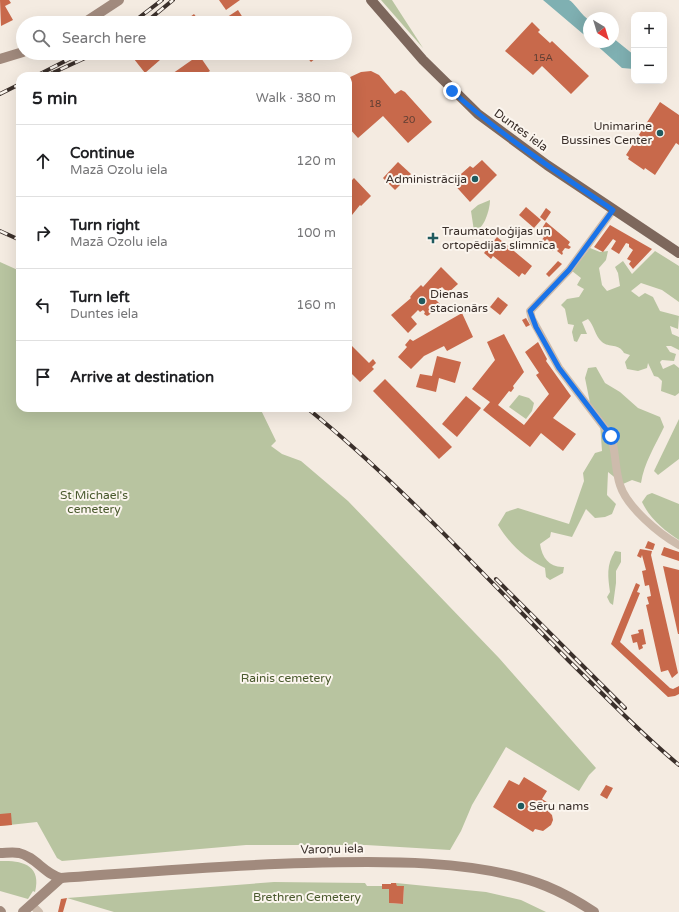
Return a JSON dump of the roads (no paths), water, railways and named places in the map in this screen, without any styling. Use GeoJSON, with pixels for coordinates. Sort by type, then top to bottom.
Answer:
{"type":"FeatureCollection","features":[{"type":"Feature","properties":{"kind":"main road","name":"Duntes iela"},"geometry":{"type":"LineString","coordinates":[[371,0],[423,60],[478,114],[527,151],[679,253]]}},
{"type":"Feature","properties":{"kind":"street"},"geometry":{"type":"LineString","coordinates":[[95,16],[119,0]]}},
{"type":"Feature","properties":{"kind":"street"},"geometry":{"type":"LineString","coordinates":[[0,60],[16,54]]}},
{"type":"Feature","properties":{"kind":"street"},"geometry":{"type":"LineString","coordinates":[[613,210],[576,262],[530,311],[536,327],[559,368],[611,436],[615,450],[619,483],[633,506],[664,537],[679,545]]}},
{"type":"Feature","properties":{"kind":"street"},"geometry":{"type":"LineString","coordinates":[[0,853],[18,853],[29,857],[52,876],[61,878],[36,908],[23,912]]}},
{"type":"Feature","properties":{"kind":"street","name":"Varoņu iela"},"geometry":{"type":"LineString","coordinates":[[61,878],[245,864],[389,862],[457,867],[510,876],[546,886],[594,912]]}},
{"type":"Feature","properties":{"kind":"water"},"geometry":{"type":"Polygon","coordinates":[[[543,0],[571,1],[583,14],[583,34],[543,0]]]}},
{"type":"Feature","properties":{"kind":"water"},"geometry":{"type":"Polygon","coordinates":[[[619,43],[631,53],[631,69],[622,68],[600,48],[619,48],[619,43]]]}},
{"type":"Feature","properties":{"kind":"railway"},"geometry":{"type":"LineString","coordinates":[[141,16],[162,0]]}},
{"type":"Feature","properties":{"kind":"railway"},"geometry":{"type":"LineString","coordinates":[[154,16],[173,0]]}},
{"type":"Feature","properties":{"kind":"railway"},"geometry":{"type":"LineString","coordinates":[[44,72],[67,60]]}},
{"type":"Feature","properties":{"kind":"railway"},"geometry":{"type":"LineString","coordinates":[[55,72],[81,60]]}},
{"type":"Feature","properties":{"kind":"railway"},"geometry":{"type":"LineString","coordinates":[[0,94],[16,86]]}},
{"type":"Feature","properties":{"kind":"railway"},"geometry":{"type":"LineString","coordinates":[[0,231],[16,238]]}},
{"type":"Feature","properties":{"kind":"railway"},"geometry":{"type":"LineString","coordinates":[[312,412],[342,437],[409,499],[609,701],[679,765]]}},
{"type":"Feature","properties":{"kind":"railway"},"geometry":{"type":"LineString","coordinates":[[496,579],[625,708]]}},
{"type":"Feature","properties":{"kind":"place","name":"Unimarine Bussines Center"},"geometry":{"type":"Point","coordinates":[660,133]}},
{"type":"Feature","properties":{"kind":"place","name":"Administrācija"},"geometry":{"type":"Point","coordinates":[475,179]}},
{"type":"Feature","properties":{"kind":"place","name":"Traumatoloģijas un ortopēdijas slimnīca"},"geometry":{"type":"Point","coordinates":[433,238]}},
{"type":"Feature","properties":{"kind":"place","name":"Dienas stacionārs"},"geometry":{"type":"Point","coordinates":[422,301]}},
{"type":"Feature","properties":{"kind":"place","name":"Sēru nams"},"geometry":{"type":"Point","coordinates":[521,806]}},
{"type":"Feature","properties":{"kind":"park label","name":"St Michael's cemetery"},"geometry":{"type":"Point","coordinates":[94,502]}},
{"type":"Feature","properties":{"kind":"park label","name":"Rainis cemetery"},"geometry":{"type":"Point","coordinates":[286,678]}},
{"type":"Feature","properties":{"kind":"park label","name":"Brethren Cemetery"},"geometry":{"type":"Point","coordinates":[307,897]}}]}
